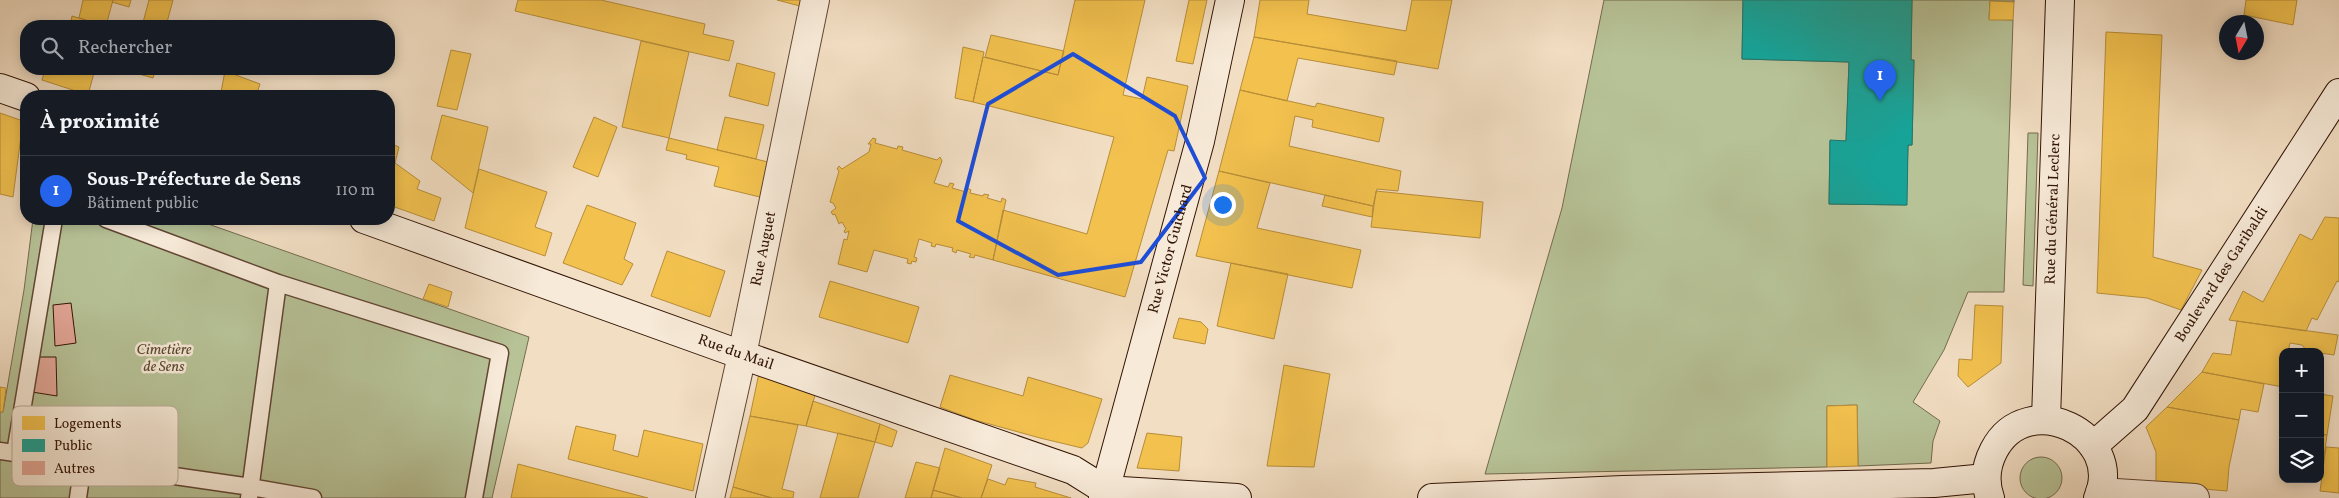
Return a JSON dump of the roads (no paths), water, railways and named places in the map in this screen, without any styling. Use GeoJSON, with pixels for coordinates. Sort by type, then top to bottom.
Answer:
{"type":"FeatureCollection","features":[{"type":"Feature","properties":{"kind":"main road","name":"Rue Auguet"},"geometry":{"type":"LineString","coordinates":[[710,498],[742,355],[815,0]]}},
{"type":"Feature","properties":{"kind":"main road","name":"Rue Victor Guichard"},"geometry":{"type":"LineString","coordinates":[[1104,494],[1200,141],[1230,0]]}},
{"type":"Feature","properties":{"kind":"main road","name":"Rue du Général Leclerc"},"geometry":{"type":"LineString","coordinates":[[2046,419],[2060,0]]}},
{"type":"Feature","properties":{"kind":"main road"},"geometry":{"type":"LineString","coordinates":[[0,88],[20,95]]}},
{"type":"Feature","properties":{"kind":"main road","name":"Boulevard des Garibaldi"},"geometry":{"type":"LineString","coordinates":[[2093,446],[2134,409],[2339,93]]}},
{"type":"Feature","properties":{"kind":"main road","name":"Rue du Mail"},"geometry":{"type":"LineString","coordinates":[[381,225],[742,355],[1074,470],[1104,494]]}},
{"type":"Feature","properties":{"kind":"main road"},"geometry":{"type":"LineString","coordinates":[[1432,498],[1623,494],[1934,483],[1988,488],[1989,460],[1997,444],[2010,430],[2027,422],[2046,419],[2064,423],[2081,432],[2093,446],[2100,460],[2102,477],[2099,495],[2195,498]]}},
{"type":"Feature","properties":{"kind":"main road"},"geometry":{"type":"LineString","coordinates":[[1104,494],[1237,498]]}},
{"type":"Feature","properties":{"kind":"lane"},"geometry":{"type":"LineString","coordinates":[[17,406],[53,225]]}},
{"type":"Feature","properties":{"kind":"lane"},"geometry":{"type":"LineString","coordinates":[[122,225],[278,283],[500,353],[474,498]]}},
{"type":"Feature","properties":{"kind":"lane"},"geometry":{"type":"LineString","coordinates":[[250,493],[278,283]]}},
{"type":"Feature","properties":{"kind":"lane"},"geometry":{"type":"LineString","coordinates":[[8,452],[12,432]]}},
{"type":"Feature","properties":{"kind":"lane"},"geometry":{"type":"LineString","coordinates":[[178,480],[250,493],[312,498]]}},
{"type":"Feature","properties":{"kind":"place","name":"Sous-Préfecture de Sens"},"geometry":{"type":"Point","coordinates":[1880,101]}},
{"type":"Feature","properties":{"kind":"park label","name":"Cimetière de Sens"},"geometry":{"type":"Point","coordinates":[164,358]}}]}
